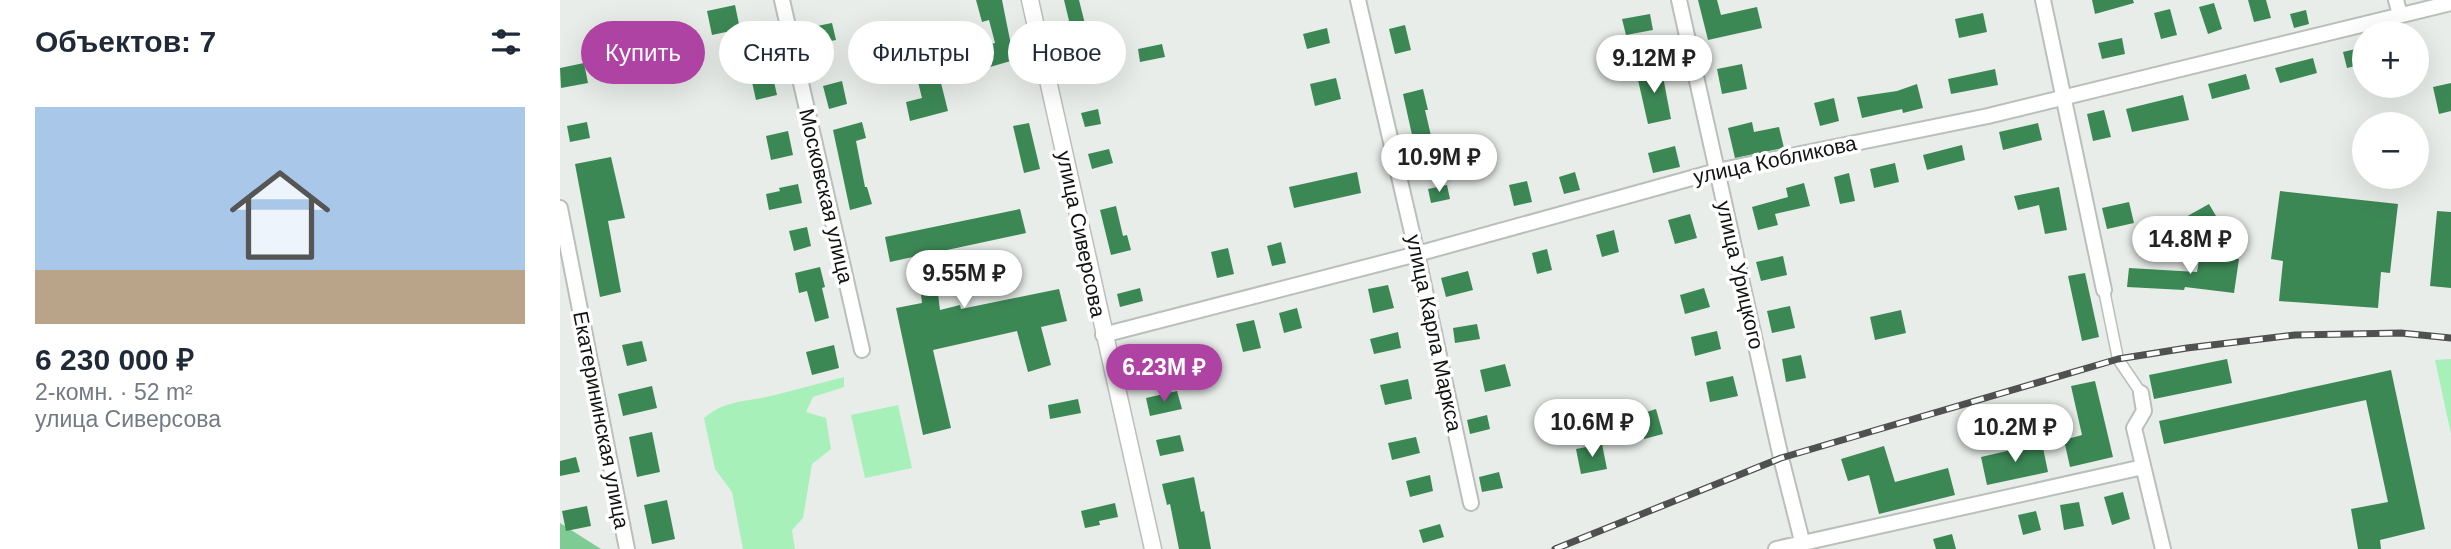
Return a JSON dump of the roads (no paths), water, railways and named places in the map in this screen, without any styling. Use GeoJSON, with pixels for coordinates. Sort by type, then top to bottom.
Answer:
{"type":"FeatureCollection","features":[{"type":"Feature","properties":{"kind":"street","name":"Московская улица"},"geometry":{"type":"LineString","coordinates":[[782,0],[862,351]]}},
{"type":"Feature","properties":{"kind":"street","name":"улица Сиверсова"},"geometry":{"type":"LineString","coordinates":[[1030,0],[1153,549]]}},
{"type":"Feature","properties":{"kind":"street","name":"улица Карла Маркса"},"geometry":{"type":"LineString","coordinates":[[1358,0],[1471,503]]}},
{"type":"Feature","properties":{"kind":"street","name":"улица Урицкого"},"geometry":{"type":"LineString","coordinates":[[1679,0],[1781,458],[1804,546]]}},
{"type":"Feature","properties":{"kind":"street"},"geometry":{"type":"LineString","coordinates":[[2043,0],[2118,359],[2141,393],[2144,411],[2134,428],[2163,549]]}},
{"type":"Feature","properties":{"kind":"street","name":"улица Кобликова"},"geometry":{"type":"LineString","coordinates":[[1104,335],[1417,254],[1717,171],[1988,116],[2398,7],[2451,3]]}},
{"type":"Feature","properties":{"kind":"street","name":"Екатерининская улица"},"geometry":{"type":"LineString","coordinates":[[560,208],[627,549]]}},
{"type":"Feature","properties":{"kind":"street"},"geometry":{"type":"LineString","coordinates":[[1776,549],[1804,546],[2143,467]]}},
{"type":"Feature","properties":{"kind":"railway"},"geometry":{"type":"LineString","coordinates":[[1555,549],[1781,458],[2118,359],[2295,335],[2401,333],[2451,338]]}}]}
